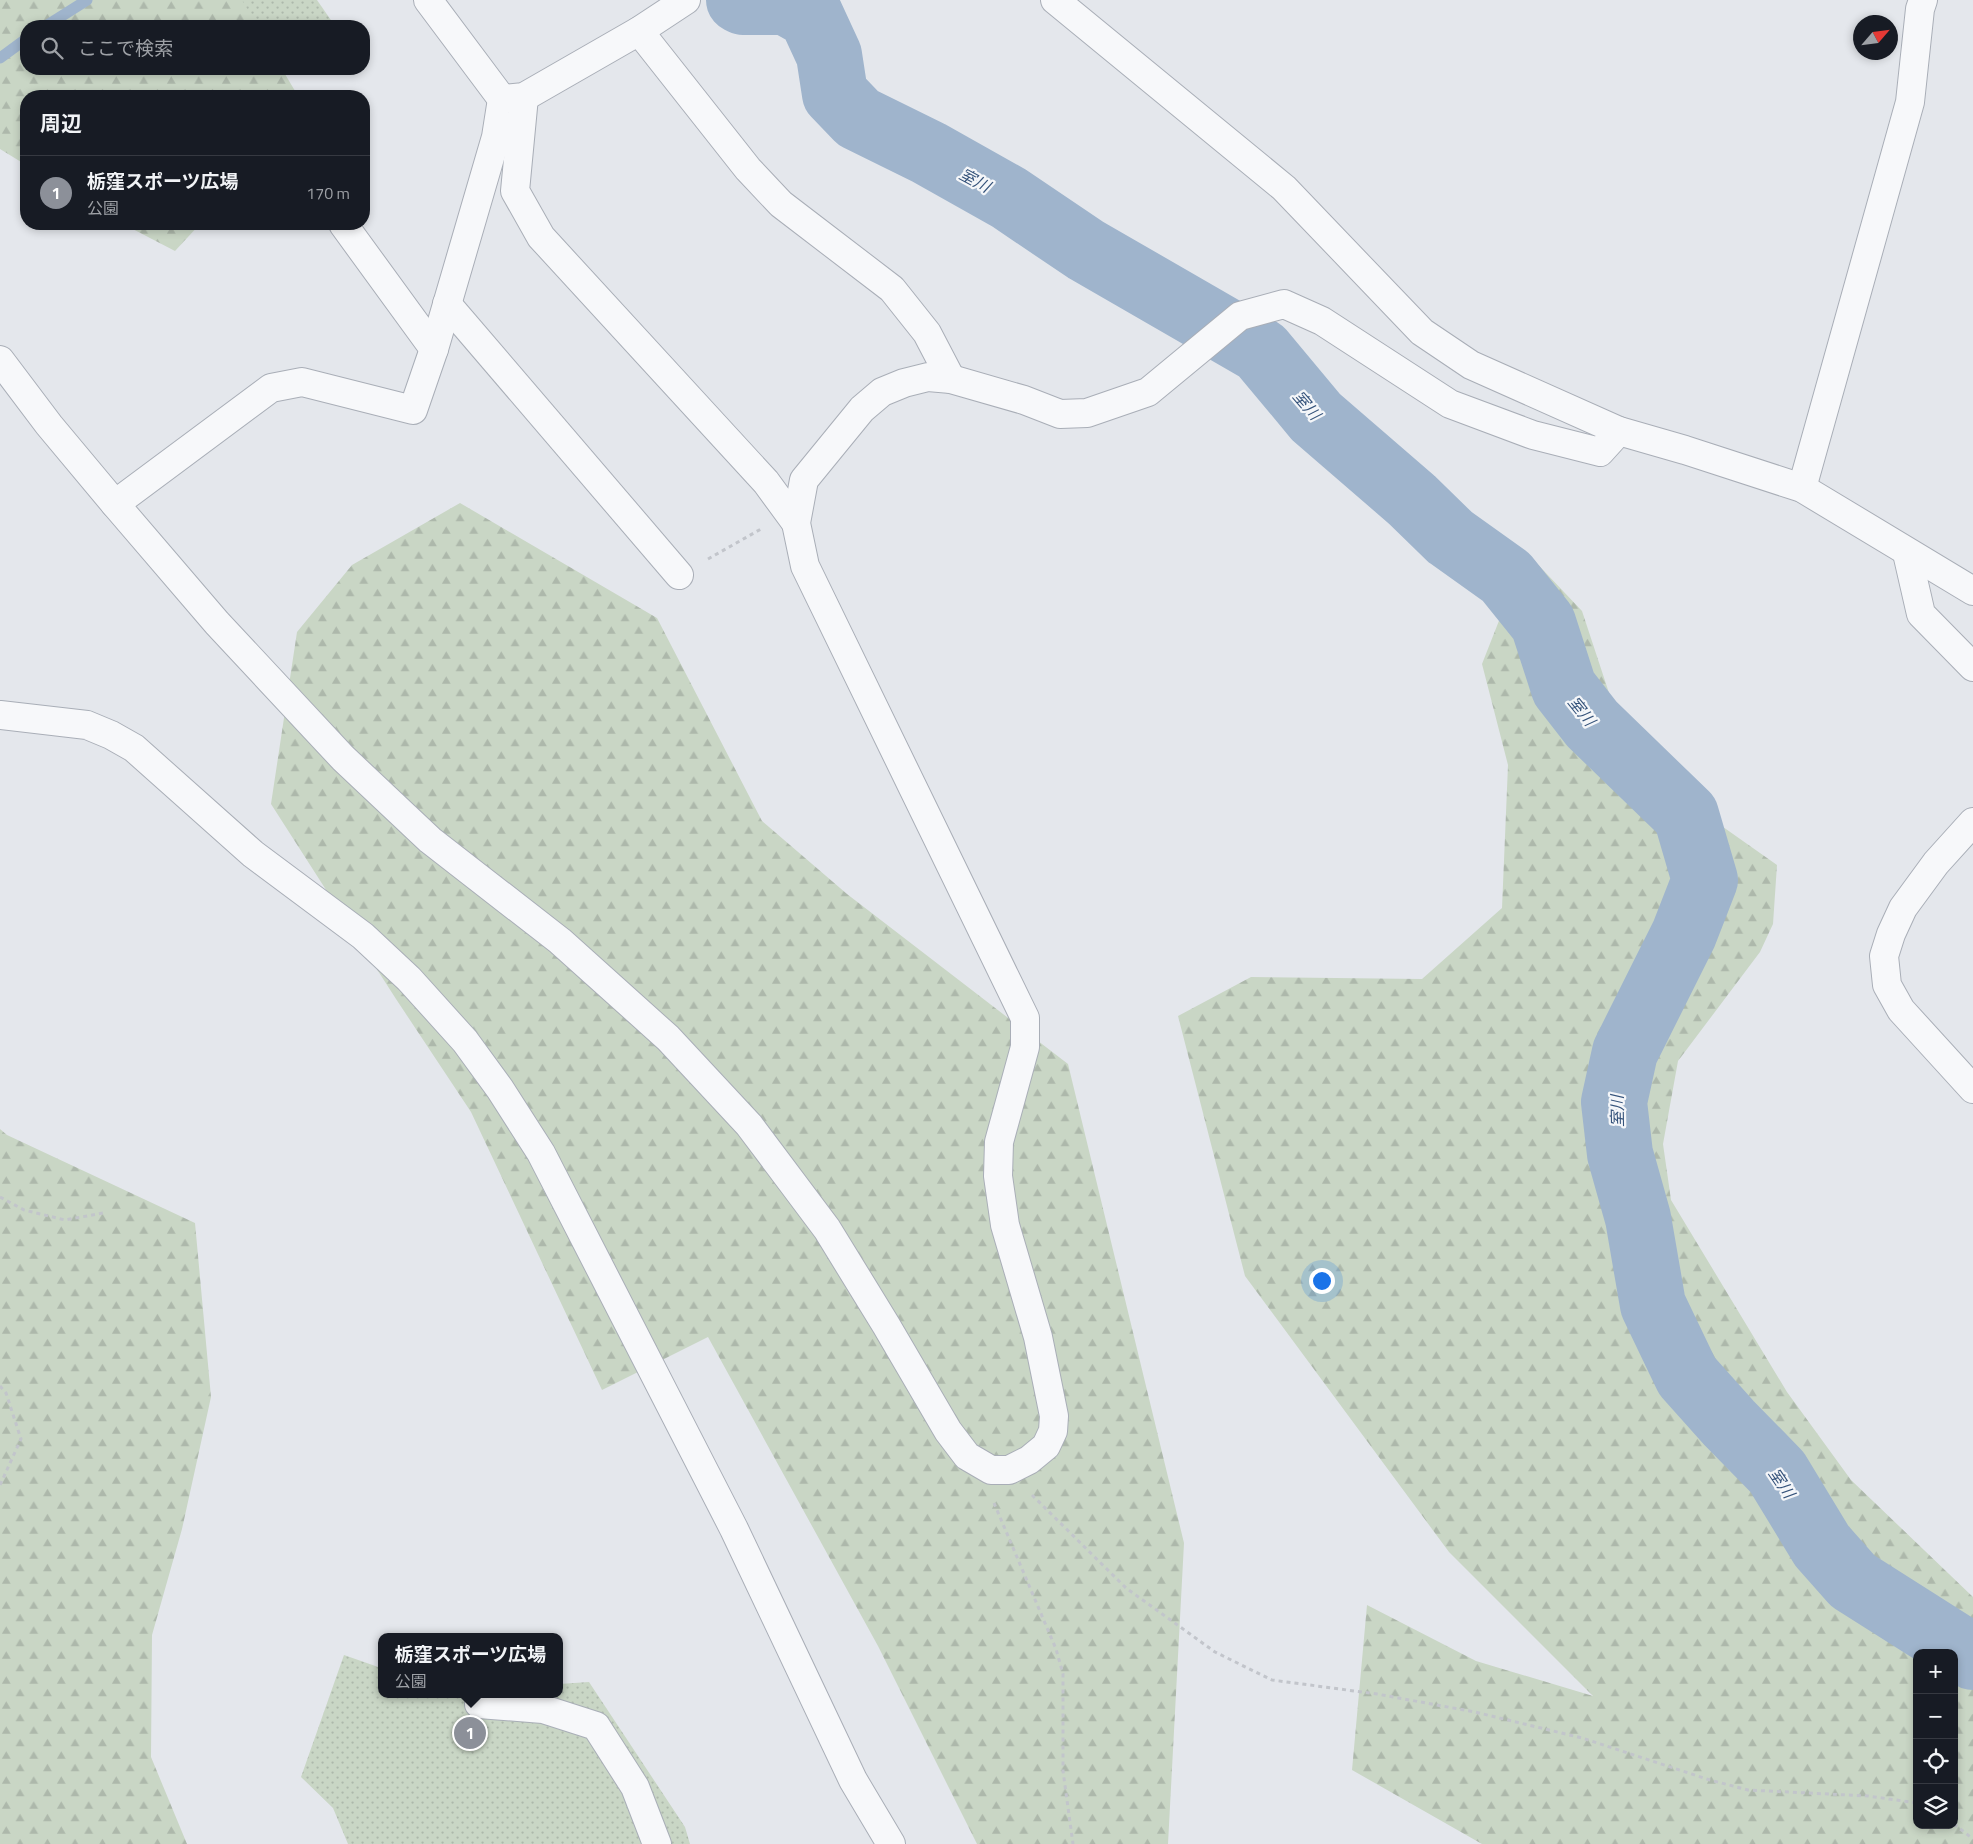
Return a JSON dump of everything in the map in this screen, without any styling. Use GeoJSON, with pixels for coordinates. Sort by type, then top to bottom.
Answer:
{"type":"FeatureCollection","features":[{"type":"Feature","properties":{"kind":"street"},"geometry":{"type":"LineString","coordinates":[[0,360],[114,504],[217,623],[343,758],[430,840],[560,941],[675,1045],[749,1125],[827,1229],[948,1431],[968,1456],[992,1470],[1009,1470],[1029,1460],[1046,1446],[1053,1431],[1054,1416],[1038,1336],[1006,1225],[998,1176],[999,1142],[1025,1047],[1025,1018],[805,566],[792,518],[766,482],[541,237],[515,191],[513,98],[428,0]]}},
{"type":"Feature","properties":{"kind":"street"},"geometry":{"type":"LineString","coordinates":[[114,504],[271,388],[302,382],[413,410],[434,349],[496,137],[513,98],[638,31],[686,0]]}},
{"type":"Feature","properties":{"kind":"street"},"geometry":{"type":"LineString","coordinates":[[1055,0],[1284,188],[1422,332],[1471,365],[1619,431],[1802,488],[1907,553],[1973,591]]}},
{"type":"Feature","properties":{"kind":"street"},"geometry":{"type":"LineString","coordinates":[[1802,488],[1910,102],[1920,9],[1923,0]]}},
{"type":"Feature","properties":{"kind":"street"},"geometry":{"type":"LineString","coordinates":[[638,31],[748,169],[781,204],[892,289],[927,333],[951,379]]}},
{"type":"Feature","properties":{"kind":"street"},"geometry":{"type":"LineString","coordinates":[[347,230],[434,349]]}},
{"type":"Feature","properties":{"kind":"street"},"geometry":{"type":"LineString","coordinates":[[447,304],[679,576]]}},
{"type":"Feature","properties":{"kind":"street"},"geometry":{"type":"LineString","coordinates":[[792,518],[804,480],[862,408],[882,392],[904,383],[928,377],[951,379],[1024,400],[1060,414],[1087,412],[1148,392],[1240,316],[1284,304],[1322,321],[1450,404],[1533,435],[1600,452],[1619,431]]}},
{"type":"Feature","properties":{"kind":"street"},"geometry":{"type":"LineString","coordinates":[[1907,553],[1922,614],[1973,667]]}},
{"type":"Feature","properties":{"kind":"street"},"geometry":{"type":"LineString","coordinates":[[0,715],[87,724],[134,748],[253,854],[363,936],[409,979],[464,1041],[500,1089],[541,1152],[734,1529],[853,1780],[891,1844]]}},
{"type":"Feature","properties":{"kind":"street"},"geometry":{"type":"LineString","coordinates":[[1973,822],[1936,863],[1903,908],[1891,934],[1884,956],[1887,985],[1901,1010],[1973,1089]]}},
{"type":"Feature","properties":{"kind":"street"},"geometry":{"type":"LineString","coordinates":[[479,1704],[543,1708],[596,1726],[635,1787],[657,1844]]}},
{"type":"Feature","properties":{"kind":"path"},"geometry":{"type":"LineString","coordinates":[[679,576],[792,518]]}},
{"type":"Feature","properties":{"kind":"path"},"geometry":{"type":"LineString","coordinates":[[0,1198],[24,1210],[65,1220],[103,1213]]}},
{"type":"Feature","properties":{"kind":"path"},"geometry":{"type":"LineString","coordinates":[[0,1386],[6,1393],[21,1439],[0,1485]]}},
{"type":"Feature","properties":{"kind":"path"},"geometry":{"type":"LineString","coordinates":[[1073,1844],[1063,1771],[1063,1674],[1056,1649],[991,1497],[1009,1470],[1034,1498],[1126,1588],[1215,1652],[1272,1680],[1377,1694],[1475,1712],[1582,1738],[1710,1780],[1748,1790],[1868,1796],[1913,1802]]}},
{"type":"Feature","properties":{"kind":"path"},"geometry":{"type":"LineString","coordinates":[[1958,1827],[1973,1839]]}},
{"type":"Feature","properties":{"kind":"green space"},"geometry":{"type":"Polygon","coordinates":[[[0,0],[242,0],[254,20],[20,20],[20,75],[286,75],[294,90],[20,90],[20,161],[0,149],[0,0]]]}},
{"type":"Feature","properties":{"kind":"green space"},"geometry":{"type":"Polygon","coordinates":[[[193,0],[317,0],[331,20],[165,20],[193,0]]]}},
{"type":"Feature","properties":{"kind":"green space"},"geometry":{"type":"Polygon","coordinates":[[[135,230],[194,230],[175,251],[135,230]]]}},
{"type":"Feature","properties":{"kind":"green space"},"geometry":{"type":"Polygon","coordinates":[[[460,503],[657,618],[762,821],[847,894],[1068,1064],[1184,1543],[1168,1844],[977,1844],[878,1646],[708,1337],[602,1390],[471,1112],[271,804],[297,632],[352,565],[460,503]]]}},
{"type":"Feature","properties":{"kind":"green space"},"geometry":{"type":"Polygon","coordinates":[[[1526,552],[1582,611],[1611,699],[1716,822],[1777,865],[1773,924],[1760,952],[1678,1061],[1663,1144],[1671,1200],[1787,1392],[1851,1480],[1973,1597],[1973,1844],[1482,1844],[1352,1770],[1367,1605],[1476,1661],[1593,1696],[1449,1552],[1245,1276],[1178,1016],[1251,977],[1422,979],[1502,908],[1508,765],[1482,664],[1526,552]]]}},
{"type":"Feature","properties":{"kind":"green space"},"geometry":{"type":"Polygon","coordinates":[[[0,1129],[7,1135],[195,1223],[211,1397],[182,1529],[152,1635],[151,1757],[187,1844],[0,1844],[0,1129]]]}},
{"type":"Feature","properties":{"kind":"green space"},"geometry":{"type":"Polygon","coordinates":[[[344,1655],[378,1667],[378,1698],[563,1698],[563,1684],[589,1682],[685,1827],[690,1844],[348,1844],[333,1808],[301,1777],[344,1655]]]}},
{"type":"Feature","properties":{"kind":"waterway"},"geometry":{"type":"LineString","coordinates":[[55,20],[87,0]]}},
{"type":"Feature","properties":{"kind":"waterway","name":"室川"},"geometry":{"type":"LineString","coordinates":[[739,0],[743,2],[786,2],[811,16],[829,55],[835,94],[858,118],[929,153],[1009,198],[1086,250],[1261,351],[1316,417],[1412,500],[1450,537],[1506,577],[1543,623],[1564,688],[1592,724],[1686,815],[1705,880],[1684,934],[1625,1052],[1614,1102],[1620,1154],[1638,1218],[1653,1305],[1687,1376],[1729,1423],[1777,1472],[1822,1546],[1853,1581],[1973,1657]]}},
{"type":"Feature","properties":{"kind":"waterway"},"geometry":{"type":"LineString","coordinates":[[0,58],[20,43]]}},
{"type":"Feature","properties":{"kind":"place","name":"栃窪スポーツ広場"},"geometry":{"type":"Point","coordinates":[470,1733]}}]}
